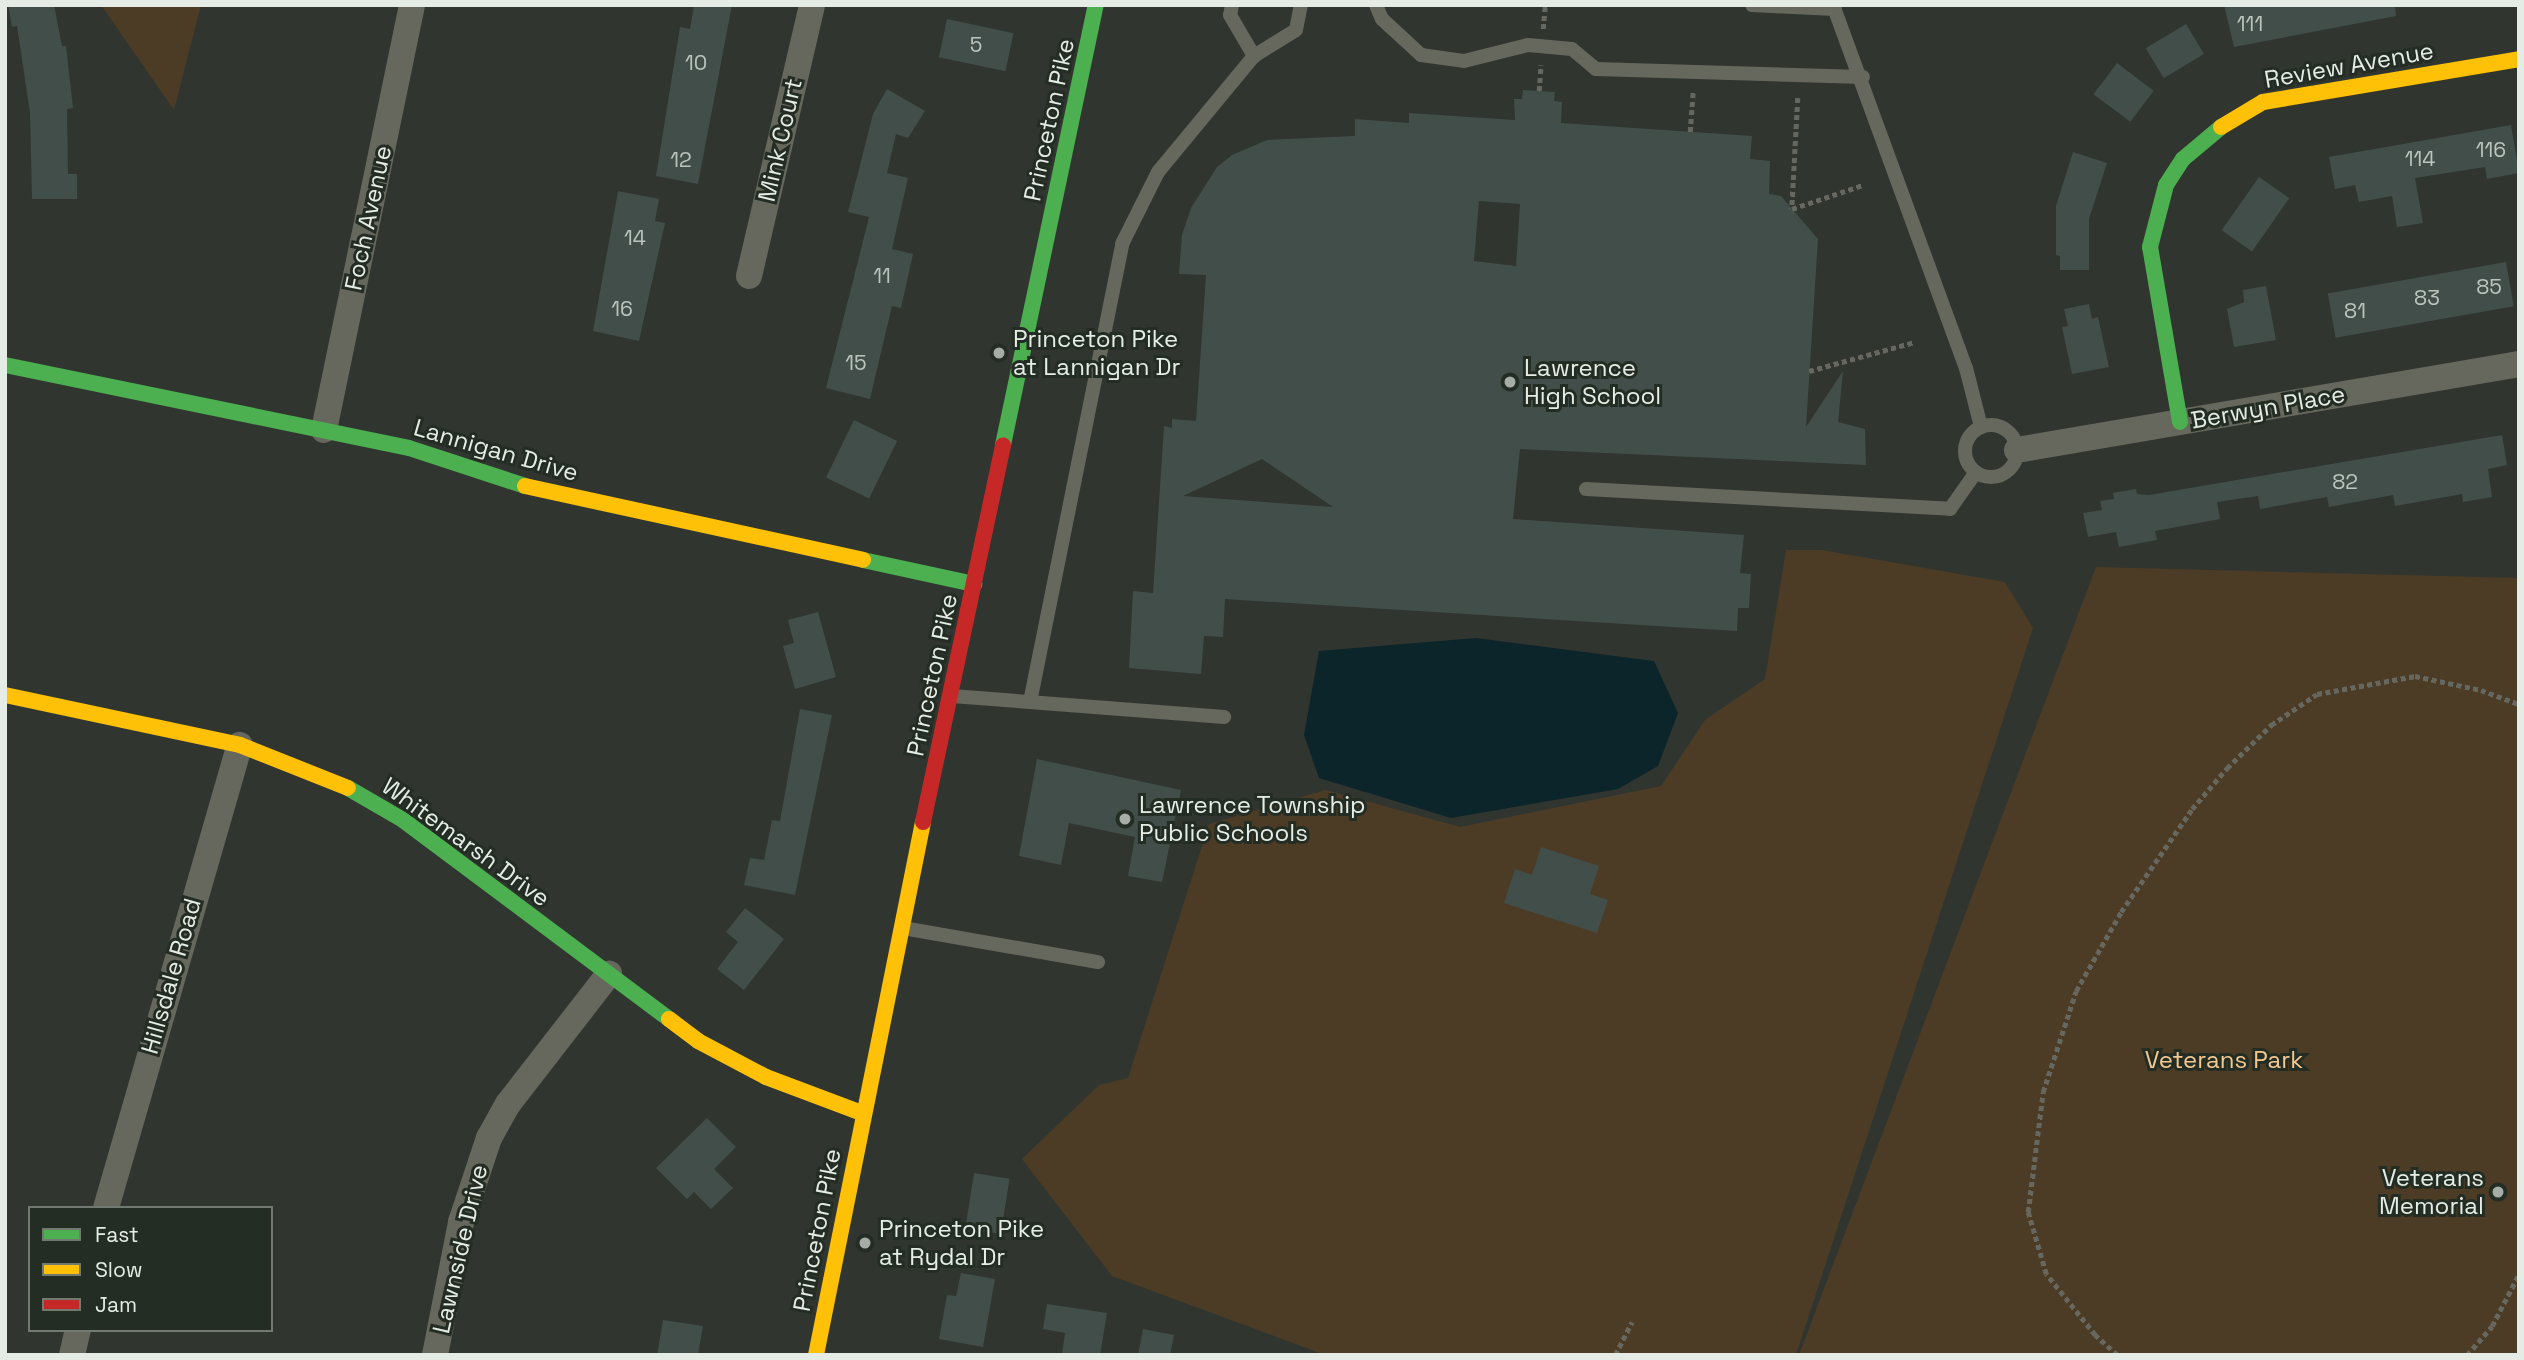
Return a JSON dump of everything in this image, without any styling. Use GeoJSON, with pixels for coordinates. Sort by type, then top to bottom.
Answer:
{"type":"FeatureCollection","features":[{"type":"Feature","properties":{"kind":"street","name":"Foch Avenue"},"geometry":{"type":"LineString","coordinates":[[324,430],[412,5]]}},
{"type":"Feature","properties":{"kind":"street","name":"Mink Court"},"geometry":{"type":"LineString","coordinates":[[749,276],[811,5]]}},
{"type":"Feature","properties":{"kind":"street","name":"Princeton Pike"},"geometry":{"type":"LineString","coordinates":[[816,1355],[862,1114],[1096,5]]}},
{"type":"Feature","properties":{"kind":"street","name":"Review Avenue"},"geometry":{"type":"LineString","coordinates":[[2180,422],[2150,247],[2166,185],[2183,159],[2215,129],[2263,102],[2519,59]]}},
{"type":"Feature","properties":{"kind":"street","name":"Berwyn Place"},"geometry":{"type":"LineString","coordinates":[[2017,450],[2519,364]]}},
{"type":"Feature","properties":{"kind":"street","name":"Lannigan Drive"},"geometry":{"type":"LineString","coordinates":[[5,365],[409,448],[524,486],[974,583]]}},
{"type":"Feature","properties":{"kind":"street","name":"Whitemarsh Drive"},"geometry":{"type":"LineString","coordinates":[[5,695],[240,745],[304,767],[404,820],[716,1052],[766,1077],[862,1114]]}},
{"type":"Feature","properties":{"kind":"street","name":"Hillsdale Road"},"geometry":{"type":"LineString","coordinates":[[107,1206],[240,745]]}},
{"type":"Feature","properties":{"kind":"street","name":"Lawnside Drive"},"geometry":{"type":"LineString","coordinates":[[436,1355],[464,1212],[489,1138],[508,1104],[609,974]]}},
{"type":"Feature","properties":{"kind":"street"},"geometry":{"type":"LineString","coordinates":[[72,1355],[78,1332]]}},
{"type":"Feature","properties":{"kind":"lane"},"geometry":{"type":"LineString","coordinates":[[1232,5],[1230,15],[1254,56]]}},
{"type":"Feature","properties":{"kind":"lane"},"geometry":{"type":"LineString","coordinates":[[1030,702],[1122,244],[1158,172],[1254,56],[1297,30],[1301,5]]}},
{"type":"Feature","properties":{"kind":"lane"},"geometry":{"type":"LineString","coordinates":[[1376,5],[1382,19],[1421,55],[1464,61],[1528,45],[1572,49],[1596,69],[1863,77]]}},
{"type":"Feature","properties":{"kind":"lane"},"geometry":{"type":"LineString","coordinates":[[1752,5],[1834,7],[1863,77],[1966,368],[1981,426]]}},
{"type":"Feature","properties":{"kind":"lane"},"geometry":{"type":"LineString","coordinates":[[1981,426],[2005,429],[2017,450],[2007,472],[1991,477],[1976,472],[1964,452],[1969,437],[1981,426]]}},
{"type":"Feature","properties":{"kind":"lane"},"geometry":{"type":"LineString","coordinates":[[1586,489],[1950,509],[1976,472]]}},
{"type":"Feature","properties":{"kind":"lane"},"geometry":{"type":"LineString","coordinates":[[950,695],[1224,717]]}},
{"type":"Feature","properties":{"kind":"lane"},"geometry":{"type":"LineString","coordinates":[[901,928],[1098,962]]}},
{"type":"Feature","properties":{"kind":"path"},"geometry":{"type":"LineString","coordinates":[[1690,132],[1693,91]]}},
{"type":"Feature","properties":{"kind":"path"},"geometry":{"type":"LineString","coordinates":[[1798,98],[1792,209],[1863,185]]}},
{"type":"Feature","properties":{"kind":"path"},"geometry":{"type":"LineString","coordinates":[[1810,371],[1914,342]]}},
{"type":"Feature","properties":{"kind":"path"},"geometry":{"type":"LineString","coordinates":[[2117,1355],[2095,1335],[2046,1274],[2028,1212],[2043,1092],[2076,991],[2120,912],[2192,809],[2227,768],[2271,725],[2317,694],[2415,676],[2482,690],[2519,704]]}},
{"type":"Feature","properties":{"kind":"path"},"geometry":{"type":"LineString","coordinates":[[2466,1355],[2492,1326],[2519,1274]]}},
{"type":"Feature","properties":{"kind":"path"},"geometry":{"type":"LineString","coordinates":[[1615,1355],[1632,1322]]}},
{"type":"Feature","properties":{"kind":"green space"},"geometry":{"type":"Polygon","coordinates":[[[101,5],[201,5],[174,110],[101,5]]]}},
{"type":"Feature","properties":{"kind":"green space"},"geometry":{"type":"Polygon","coordinates":[[[1786,550],[1822,550],[2005,582],[2033,628],[1796,1355],[1325,1355],[1112,1276],[1022,1159],[1099,1085],[1128,1078],[1209,824],[1326,790],[1460,827],[1661,786],[1705,720],[1765,679],[1786,550]]]}},
{"type":"Feature","properties":{"kind":"green space","name":"Veterans Park"},"geometry":{"type":"Polygon","coordinates":[[[2096,567],[2519,578],[2519,1355],[1799,1355],[2096,567]]]}},
{"type":"Feature","properties":{"kind":"water"},"geometry":{"type":"Polygon","coordinates":[[[1476,638],[1654,661],[1678,713],[1658,766],[1618,789],[1451,818],[1319,778],[1304,735],[1319,651],[1476,638]]]}},
{"type":"Feature","properties":{"kind":"building"},"geometry":{"type":"Polygon","coordinates":[[[8,5],[54,5],[62,46],[66,46],[73,108],[67,109],[68,174],[77,174],[77,199],[32,199],[30,113],[17,26],[12,27],[8,5]]]}},
{"type":"Feature","properties":{"kind":"building"},"geometry":{"type":"Polygon","coordinates":[[[694,5],[732,5],[698,184],[656,176],[680,27],[690,29],[694,5]]]}},
{"type":"Feature","properties":{"kind":"building"},"geometry":{"type":"Polygon","coordinates":[[[2224,5],[2395,5],[2396,16],[2234,47],[2224,5]]]}},
{"type":"Feature","properties":{"kind":"building"},"geometry":{"type":"Polygon","coordinates":[[[947,19],[1014,33],[1005,71],[939,57],[947,19]]]}},
{"type":"Feature","properties":{"kind":"building"},"geometry":{"type":"Polygon","coordinates":[[[2186,24],[2204,54],[2164,78],[2146,48],[2186,24]]]}},
{"type":"Feature","properties":{"kind":"building"},"geometry":{"type":"Polygon","coordinates":[[[2117,63],[2154,91],[2130,122],[2094,94],[2117,63]]]}},
{"type":"Feature","properties":{"kind":"building"},"geometry":{"type":"Polygon","coordinates":[[[887,89],[925,111],[908,138],[896,134],[887,173],[908,178],[892,249],[913,254],[901,308],[892,306],[870,399],[826,388],[869,217],[848,212],[873,114],[887,89]]]}},
{"type":"Feature","properties":{"kind":"building","name":"Lawrence High School"},"geometry":{"type":"Polygon","coordinates":[[[1523,90],[1555,92],[1554,101],[1562,102],[1561,123],[1752,136],[1750,159],[1770,161],[1769,194],[1781,196],[1818,239],[1806,427],[1843,371],[1838,422],[1865,429],[1866,465],[1520,449],[1513,519],[1744,535],[1740,573],[1751,574],[1749,608],[1738,608],[1737,631],[1225,599],[1223,637],[1204,636],[1201,674],[1129,668],[1133,591],[1153,593],[1164,426],[1172,428],[1172,419],[1196,421],[1206,275],[1179,274],[1182,235],[1191,208],[1217,167],[1232,155],[1267,140],[1355,136],[1355,119],[1409,123],[1409,113],[1515,120],[1514,99],[1522,99],[1523,90]],[[1479,201],[1474,261],[1516,266],[1520,204],[1479,201]],[[1262,459],[1183,496],[1333,507],[1262,459]]]}},
{"type":"Feature","properties":{"kind":"building"},"geometry":{"type":"Polygon","coordinates":[[[2511,125],[2519,173],[2487,179],[2485,167],[2415,178],[2423,223],[2397,227],[2392,196],[2359,202],[2355,185],[2335,189],[2329,157],[2511,125]]]}},
{"type":"Feature","properties":{"kind":"building"},"geometry":{"type":"Polygon","coordinates":[[[2073,152],[2107,163],[2089,219],[2089,270],[2060,270],[2060,256],[2056,255],[2056,206],[2073,152]]]}},
{"type":"Feature","properties":{"kind":"building"},"geometry":{"type":"Polygon","coordinates":[[[2259,177],[2289,198],[2252,251],[2222,230],[2259,177]]]}},
{"type":"Feature","properties":{"kind":"building"},"geometry":{"type":"Polygon","coordinates":[[[618,191],[659,199],[655,221],[665,223],[639,341],[593,331],[618,191]]]}},
{"type":"Feature","properties":{"kind":"building"},"geometry":{"type":"Polygon","coordinates":[[[2506,262],[2514,306],[2336,338],[2328,293],[2506,262]]]}},
{"type":"Feature","properties":{"kind":"building"},"geometry":{"type":"Polygon","coordinates":[[[2266,286],[2276,340],[2234,347],[2227,309],[2244,302],[2243,290],[2266,286]]]}},
{"type":"Feature","properties":{"kind":"building"},"geometry":{"type":"Polygon","coordinates":[[[2089,304],[2092,319],[2098,317],[2109,367],[2072,374],[2062,327],[2068,326],[2064,309],[2089,304]]]}},
{"type":"Feature","properties":{"kind":"building"},"geometry":{"type":"Polygon","coordinates":[[[854,420],[897,441],[869,499],[826,478],[854,420]]]}},
{"type":"Feature","properties":{"kind":"building"},"geometry":{"type":"Polygon","coordinates":[[[2502,435],[2507,465],[2488,469],[2492,497],[2463,502],[2462,494],[2395,506],[2393,495],[2329,507],[2327,497],[2260,509],[2258,496],[2217,502],[2220,519],[2155,531],[2157,540],[2119,547],[2116,532],[2088,537],[2083,513],[2102,510],[2100,501],[2114,499],[2113,493],[2136,489],[2137,494],[2149,495],[2502,435]]]}},
{"type":"Feature","properties":{"kind":"building"},"geometry":{"type":"Polygon","coordinates":[[[818,612],[836,677],[795,689],[783,646],[794,643],[788,620],[818,612]]]}},
{"type":"Feature","properties":{"kind":"building"},"geometry":{"type":"Polygon","coordinates":[[[800,709],[832,715],[795,895],[744,885],[750,858],[764,860],[772,820],[780,821],[800,709]]]}},
{"type":"Feature","properties":{"kind":"building","name":"Lawrence Township Public Schools"},"geometry":{"type":"Polygon","coordinates":[[[1037,759],[1181,790],[1162,882],[1128,876],[1135,837],[1069,823],[1061,865],[1019,856],[1037,759]]]}},
{"type":"Feature","properties":{"kind":"building"},"geometry":{"type":"Polygon","coordinates":[[[1541,847],[1599,866],[1590,894],[1608,900],[1597,933],[1504,903],[1515,869],[1532,875],[1541,847]]]}},
{"type":"Feature","properties":{"kind":"building"},"geometry":{"type":"Polygon","coordinates":[[[745,908],[784,939],[744,990],[717,969],[738,942],[726,932],[745,908]]]}},
{"type":"Feature","properties":{"kind":"building"},"geometry":{"type":"Polygon","coordinates":[[[707,1118],[736,1147],[714,1169],[733,1188],[711,1209],[694,1192],[687,1199],[656,1168],[707,1118]]]}},
{"type":"Feature","properties":{"kind":"building"},"geometry":{"type":"Polygon","coordinates":[[[974,1173],[1010,1179],[1001,1234],[965,1228],[974,1173]]]}},
{"type":"Feature","properties":{"kind":"building"},"geometry":{"type":"Polygon","coordinates":[[[961,1273],[995,1279],[983,1347],[939,1339],[947,1295],[956,1296],[961,1273]]]}},
{"type":"Feature","properties":{"kind":"building"},"geometry":{"type":"Polygon","coordinates":[[[1047,1304],[1107,1313],[1100,1355],[1062,1355],[1065,1333],[1043,1329],[1047,1304]]]}},
{"type":"Feature","properties":{"kind":"building"},"geometry":{"type":"Polygon","coordinates":[[[663,1320],[703,1326],[698,1355],[657,1355],[663,1320]]]}},
{"type":"Feature","properties":{"kind":"building"},"geometry":{"type":"Polygon","coordinates":[[[1143,1329],[1174,1335],[1170,1355],[1138,1355],[1143,1329]]]}},
{"type":"Feature","properties":{"kind":"traffic: fast"},"geometry":{"type":"LineString","coordinates":[[1003,445],[1096,5]]}},
{"type":"Feature","properties":{"kind":"traffic: fast"},"geometry":{"type":"LineString","coordinates":[[2180,422],[2150,247],[2166,185],[2183,159],[2221,127]]}},
{"type":"Feature","properties":{"kind":"traffic: fast"},"geometry":{"type":"LineString","coordinates":[[5,365],[409,448],[525,486]]}},
{"type":"Feature","properties":{"kind":"traffic: fast"},"geometry":{"type":"LineString","coordinates":[[863,560],[974,584]]}},
{"type":"Feature","properties":{"kind":"traffic: fast"},"geometry":{"type":"LineString","coordinates":[[348,788],[403,820],[669,1019]]}},
{"type":"Feature","properties":{"kind":"traffic: slow"},"geometry":{"type":"LineString","coordinates":[[2221,127],[2263,102],[2519,59]]}},
{"type":"Feature","properties":{"kind":"traffic: slow"},"geometry":{"type":"LineString","coordinates":[[525,486],[863,560]]}},
{"type":"Feature","properties":{"kind":"traffic: slow"},"geometry":{"type":"LineString","coordinates":[[5,695],[240,745],[348,788]]}},
{"type":"Feature","properties":{"kind":"traffic: slow"},"geometry":{"type":"LineString","coordinates":[[816,1355],[923,822]]}},
{"type":"Feature","properties":{"kind":"traffic: slow"},"geometry":{"type":"LineString","coordinates":[[669,1019],[698,1041],[766,1077],[862,1113]]}},
{"type":"Feature","properties":{"kind":"traffic: jam"},"geometry":{"type":"LineString","coordinates":[[923,822],[1003,445]]}},
{"type":"Feature","properties":{"kind":"place","name":"Princeton Pike at Lannigan Dr"},"geometry":{"type":"Point","coordinates":[999,353]}},
{"type":"Feature","properties":{"kind":"place","name":"Lawrence High School"},"geometry":{"type":"Point","coordinates":[1510,382]}},
{"type":"Feature","properties":{"kind":"place","name":"Lawrence Township Public Schools"},"geometry":{"type":"Point","coordinates":[1125,819]}},
{"type":"Feature","properties":{"kind":"place","name":"Veterans Memorial"},"geometry":{"type":"Point","coordinates":[2498,1192]}},
{"type":"Feature","properties":{"kind":"place","name":"Princeton Pike at Rydal Dr"},"geometry":{"type":"Point","coordinates":[865,1243]}}]}
